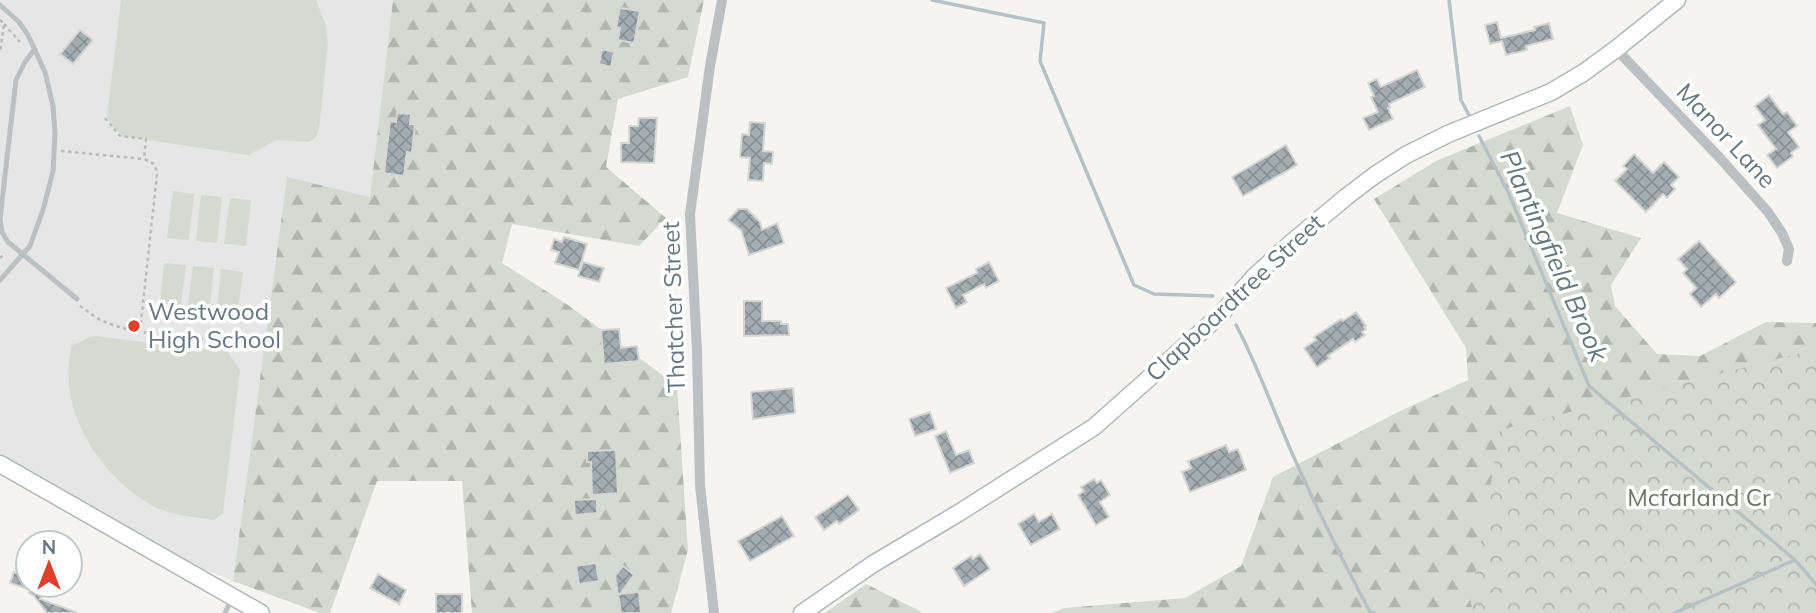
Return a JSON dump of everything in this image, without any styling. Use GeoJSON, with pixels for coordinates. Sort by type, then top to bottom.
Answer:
{"type":"FeatureCollection","features":[{"type":"Feature","properties":{"kind":"main road","name":"Clapboardtree Street"},"geometry":{"type":"LineString","coordinates":[[802,613],[873,564],[1094,427],[1219,316],[1254,277],[1290,244],[1375,175],[1406,155],[1448,134],[1551,92],[1616,49],[1677,0]]}},
{"type":"Feature","properties":{"kind":"main road"},"geometry":{"type":"LineString","coordinates":[[0,464],[261,613]]}},
{"type":"Feature","properties":{"kind":"street","name":"Thatcher Street"},"geometry":{"type":"LineString","coordinates":[[714,613],[700,485],[690,214],[710,66],[722,0]]}},
{"type":"Feature","properties":{"kind":"street","name":"Manor Lane"},"geometry":{"type":"LineString","coordinates":[[1616,49],[1768,212],[1789,249],[1787,261]]}},
{"type":"Feature","properties":{"kind":"lane"},"geometry":{"type":"LineString","coordinates":[[0,5],[19,22],[28,35],[45,72],[53,106],[55,134],[53,171],[30,246],[0,280]]}},
{"type":"Feature","properties":{"kind":"lane"},"geometry":{"type":"LineString","coordinates":[[34,50],[16,80],[1,219],[2,232],[8,242],[74,300]]}},
{"type":"Feature","properties":{"kind":"lane"},"geometry":{"type":"LineString","coordinates":[[225,613],[232,597]]}},
{"type":"Feature","properties":{"kind":"path"},"geometry":{"type":"LineString","coordinates":[[2,22],[23,45]]}},
{"type":"Feature","properties":{"kind":"path"},"geometry":{"type":"LineString","coordinates":[[0,53],[2,22]]}},
{"type":"Feature","properties":{"kind":"path"},"geometry":{"type":"LineString","coordinates":[[105,118],[120,136],[146,139],[145,159]]}},
{"type":"Feature","properties":{"kind":"path"},"geometry":{"type":"LineString","coordinates":[[54,150],[145,159],[156,166],[158,174],[140,331]]}},
{"type":"Feature","properties":{"kind":"path"},"geometry":{"type":"LineString","coordinates":[[0,258],[5,253]]}},
{"type":"Feature","properties":{"kind":"path"},"geometry":{"type":"LineString","coordinates":[[74,300],[100,320],[140,331],[216,340]]}},
{"type":"Feature","properties":{"kind":"shaded area","name":"Westwood High School"},"geometry":{"type":"Polygon","coordinates":[[[0,0],[393,0],[370,197],[287,178],[233,581],[193,565],[0,454],[0,0]]]}},
{"type":"Feature","properties":{"kind":"green space"},"geometry":{"type":"Polygon","coordinates":[[[121,0],[316,0],[326,26],[328,43],[316,137],[309,142],[277,140],[248,155],[121,136],[107,117],[121,0]]]}},
{"type":"Feature","properties":{"kind":"green space"},"geometry":{"type":"Polygon","coordinates":[[[393,0],[704,0],[688,77],[618,99],[606,167],[666,218],[639,246],[512,224],[502,263],[568,305],[677,386],[688,550],[671,613],[472,613],[462,481],[377,481],[330,613],[320,613],[233,581],[287,177],[370,197],[393,0]]]}},
{"type":"Feature","properties":{"kind":"green space"},"geometry":{"type":"Polygon","coordinates":[[[1570,106],[1583,145],[1557,213],[1641,238],[1611,285],[1615,306],[1657,354],[1700,356],[1766,322],[1816,323],[1816,613],[1051,613],[1064,608],[1185,598],[1241,566],[1273,477],[1398,412],[1468,380],[1466,348],[1374,199],[1436,161],[1570,106]]]}},
{"type":"Feature","properties":{"kind":"green space"},"geometry":{"type":"Polygon","coordinates":[[[173,191],[194,194],[189,240],[167,238],[173,191]]]}},
{"type":"Feature","properties":{"kind":"green space"},"geometry":{"type":"Polygon","coordinates":[[[201,195],[222,197],[217,243],[196,241],[201,195]]]}},
{"type":"Feature","properties":{"kind":"green space"},"geometry":{"type":"Polygon","coordinates":[[[230,198],[251,200],[246,246],[224,244],[230,198]]]}},
{"type":"Feature","properties":{"kind":"green space"},"geometry":{"type":"Polygon","coordinates":[[[164,263],[186,265],[180,311],[159,309],[164,263]]]}},
{"type":"Feature","properties":{"kind":"green space"},"geometry":{"type":"Polygon","coordinates":[[[193,266],[214,268],[209,315],[187,312],[193,266]]]}},
{"type":"Feature","properties":{"kind":"green space"},"geometry":{"type":"Polygon","coordinates":[[[221,269],[243,272],[237,318],[216,316],[221,269]]]}},
{"type":"Feature","properties":{"kind":"green space"},"geometry":{"type":"Polygon","coordinates":[[[94,336],[228,352],[240,370],[223,513],[214,520],[173,513],[151,505],[114,476],[98,457],[85,437],[76,415],[68,368],[72,345],[94,336]]]}},
{"type":"Feature","properties":{"kind":"green space","name":"Mcfarland Cr"},"geometry":{"type":"Polygon","coordinates":[[[1816,349],[1816,613],[1473,613],[1469,592],[1473,587],[1500,430],[1816,349]]]}},
{"type":"Feature","properties":{"kind":"green space"},"geometry":{"type":"Polygon","coordinates":[[[866,584],[918,610],[922,613],[825,613],[866,584]]]}},
{"type":"Feature","properties":{"kind":"building"},"geometry":{"type":"Polygon","coordinates":[[[620,8],[640,11],[634,43],[618,40],[620,28],[616,27],[620,8]]]}},
{"type":"Feature","properties":{"kind":"building"},"geometry":{"type":"Polygon","coordinates":[[[1497,22],[1501,38],[1535,30],[1534,27],[1549,23],[1553,39],[1506,55],[1502,41],[1490,44],[1485,25],[1497,22]]]}},
{"type":"Feature","properties":{"kind":"building"},"geometry":{"type":"Polygon","coordinates":[[[80,30],[93,40],[73,64],[60,54],[80,30]]]}},
{"type":"Feature","properties":{"kind":"building"},"geometry":{"type":"Polygon","coordinates":[[[602,49],[614,52],[611,67],[599,64],[602,49]]]}},
{"type":"Feature","properties":{"kind":"building"},"geometry":{"type":"Polygon","coordinates":[[[1417,70],[1425,87],[1389,104],[1393,119],[1369,130],[1363,118],[1378,112],[1368,83],[1377,79],[1381,87],[1417,70]]]}},
{"type":"Feature","properties":{"kind":"building"},"geometry":{"type":"Polygon","coordinates":[[[1769,95],[1783,114],[1787,112],[1797,126],[1788,132],[1799,147],[1791,153],[1793,156],[1777,168],[1767,155],[1776,149],[1758,125],[1765,120],[1755,106],[1769,95]]]}},
{"type":"Feature","properties":{"kind":"building"},"geometry":{"type":"Polygon","coordinates":[[[397,113],[411,114],[410,124],[415,124],[412,153],[407,152],[404,176],[384,173],[390,121],[396,122],[397,113]]]}},
{"type":"Feature","properties":{"kind":"building"},"geometry":{"type":"Polygon","coordinates":[[[639,118],[657,118],[654,163],[621,162],[621,143],[629,143],[629,126],[638,126],[639,118]]]}},
{"type":"Feature","properties":{"kind":"building"},"geometry":{"type":"Polygon","coordinates":[[[750,122],[765,123],[763,151],[773,152],[772,164],[764,163],[763,181],[748,180],[750,158],[740,157],[742,134],[749,135],[750,122]]]}},
{"type":"Feature","properties":{"kind":"building"},"geometry":{"type":"Polygon","coordinates":[[[1286,145],[1297,165],[1243,196],[1232,177],[1286,145]]]}},
{"type":"Feature","properties":{"kind":"building"},"geometry":{"type":"Polygon","coordinates":[[[1634,154],[1653,173],[1664,162],[1679,177],[1671,185],[1675,189],[1667,198],[1663,194],[1646,212],[1615,181],[1627,169],[1623,166],[1634,154]]]}},
{"type":"Feature","properties":{"kind":"building"},"geometry":{"type":"Polygon","coordinates":[[[738,209],[747,209],[760,222],[762,230],[777,223],[784,243],[749,255],[741,230],[728,220],[738,209]]]}},
{"type":"Feature","properties":{"kind":"building"},"geometry":{"type":"Polygon","coordinates":[[[564,237],[587,244],[579,270],[555,263],[559,252],[551,250],[554,239],[562,242],[564,237]]]}},
{"type":"Feature","properties":{"kind":"building"},"geometry":{"type":"Polygon","coordinates":[[[1699,241],[1736,282],[1719,298],[1716,294],[1701,307],[1690,294],[1696,288],[1683,273],[1687,269],[1678,259],[1699,241]]]}},
{"type":"Feature","properties":{"kind":"building"},"geometry":{"type":"Polygon","coordinates":[[[583,262],[604,268],[599,282],[578,276],[583,262]]]}},
{"type":"Feature","properties":{"kind":"building"},"geometry":{"type":"Polygon","coordinates":[[[989,262],[999,281],[986,288],[984,284],[963,295],[967,302],[956,308],[946,288],[977,273],[976,269],[989,262]]]}},
{"type":"Feature","properties":{"kind":"building"},"geometry":{"type":"Polygon","coordinates":[[[744,301],[762,301],[762,321],[781,321],[781,324],[788,324],[789,335],[744,336],[744,301]]]}},
{"type":"Feature","properties":{"kind":"building"},"geometry":{"type":"Polygon","coordinates":[[[1356,312],[1366,326],[1362,332],[1365,335],[1355,342],[1353,339],[1317,367],[1304,348],[1316,340],[1314,337],[1356,312]]]}},
{"type":"Feature","properties":{"kind":"building"},"geometry":{"type":"Polygon","coordinates":[[[619,329],[621,348],[637,346],[639,361],[604,364],[601,330],[619,329]]]}},
{"type":"Feature","properties":{"kind":"building"},"geometry":{"type":"Polygon","coordinates":[[[793,388],[795,413],[753,419],[751,392],[793,388]]]}},
{"type":"Feature","properties":{"kind":"building"},"geometry":{"type":"Polygon","coordinates":[[[930,412],[936,429],[915,436],[909,419],[930,412]]]}},
{"type":"Feature","properties":{"kind":"building"},"geometry":{"type":"Polygon","coordinates":[[[946,431],[956,455],[969,450],[974,463],[950,473],[935,436],[946,431]]]}},
{"type":"Feature","properties":{"kind":"building"},"geometry":{"type":"Polygon","coordinates":[[[1226,445],[1229,452],[1238,449],[1246,470],[1190,492],[1182,472],[1191,468],[1188,461],[1226,445]]]}},
{"type":"Feature","properties":{"kind":"building"},"geometry":{"type":"Polygon","coordinates":[[[616,450],[618,493],[592,495],[591,462],[587,462],[587,451],[616,450]]]}},
{"type":"Feature","properties":{"kind":"building"},"geometry":{"type":"Polygon","coordinates":[[[1094,479],[1097,483],[1101,480],[1110,495],[1100,502],[1109,517],[1096,525],[1078,495],[1084,491],[1081,487],[1094,479]]]}},
{"type":"Feature","properties":{"kind":"building"},"geometry":{"type":"Polygon","coordinates":[[[848,495],[859,510],[839,524],[837,521],[824,530],[815,517],[848,495]]]}},
{"type":"Feature","properties":{"kind":"building"},"geometry":{"type":"Polygon","coordinates":[[[597,499],[597,513],[575,515],[574,500],[597,499]]]}},
{"type":"Feature","properties":{"kind":"building"},"geometry":{"type":"Polygon","coordinates":[[[1034,514],[1039,522],[1052,514],[1060,529],[1031,545],[1018,524],[1034,514]]]}},
{"type":"Feature","properties":{"kind":"building"},"geometry":{"type":"Polygon","coordinates":[[[782,516],[794,536],[750,561],[738,541],[782,516]]]}},
{"type":"Feature","properties":{"kind":"building"},"geometry":{"type":"Polygon","coordinates":[[[980,554],[990,569],[964,586],[953,568],[971,556],[973,559],[980,554]]]}},
{"type":"Feature","properties":{"kind":"building"},"geometry":{"type":"Polygon","coordinates":[[[596,563],[599,581],[579,584],[576,566],[596,563]]]}},
{"type":"Feature","properties":{"kind":"building"},"geometry":{"type":"Polygon","coordinates":[[[623,566],[634,575],[620,594],[639,592],[641,613],[621,613],[615,576],[623,566]]]}},
{"type":"Feature","properties":{"kind":"building"},"geometry":{"type":"Polygon","coordinates":[[[378,574],[406,590],[399,604],[370,588],[378,574]]]}},
{"type":"Feature","properties":{"kind":"building"},"geometry":{"type":"Polygon","coordinates":[[[436,594],[462,594],[462,613],[436,613],[436,594]]]}},
{"type":"Feature","properties":{"kind":"building"},"geometry":{"type":"Polygon","coordinates":[[[36,599],[76,612],[76,613],[47,613],[36,599]]]}},
{"type":"Feature","properties":{"kind":"waterway"},"geometry":{"type":"LineString","coordinates":[[932,0],[1044,23],[1040,61],[1134,285],[1154,294],[1213,296]]}},
{"type":"Feature","properties":{"kind":"waterway","name":"Plantingfield Brook"},"geometry":{"type":"LineString","coordinates":[[1449,0],[1461,100],[1470,117]]}},
{"type":"Feature","properties":{"kind":"waterway","name":"Plantingfield Brook"},"geometry":{"type":"LineString","coordinates":[[1479,136],[1509,194],[1589,386],[1795,560],[1816,584]]}},
{"type":"Feature","properties":{"kind":"waterway"},"geometry":{"type":"LineString","coordinates":[[1236,325],[1339,553],[1370,612],[1374,613]]}},
{"type":"Feature","properties":{"kind":"waterway"},"geometry":{"type":"LineString","coordinates":[[1674,613],[1795,560]]}},
{"type":"Feature","properties":{"kind":"place","name":"Westwood High School"},"geometry":{"type":"Point","coordinates":[134,326]}}]}
